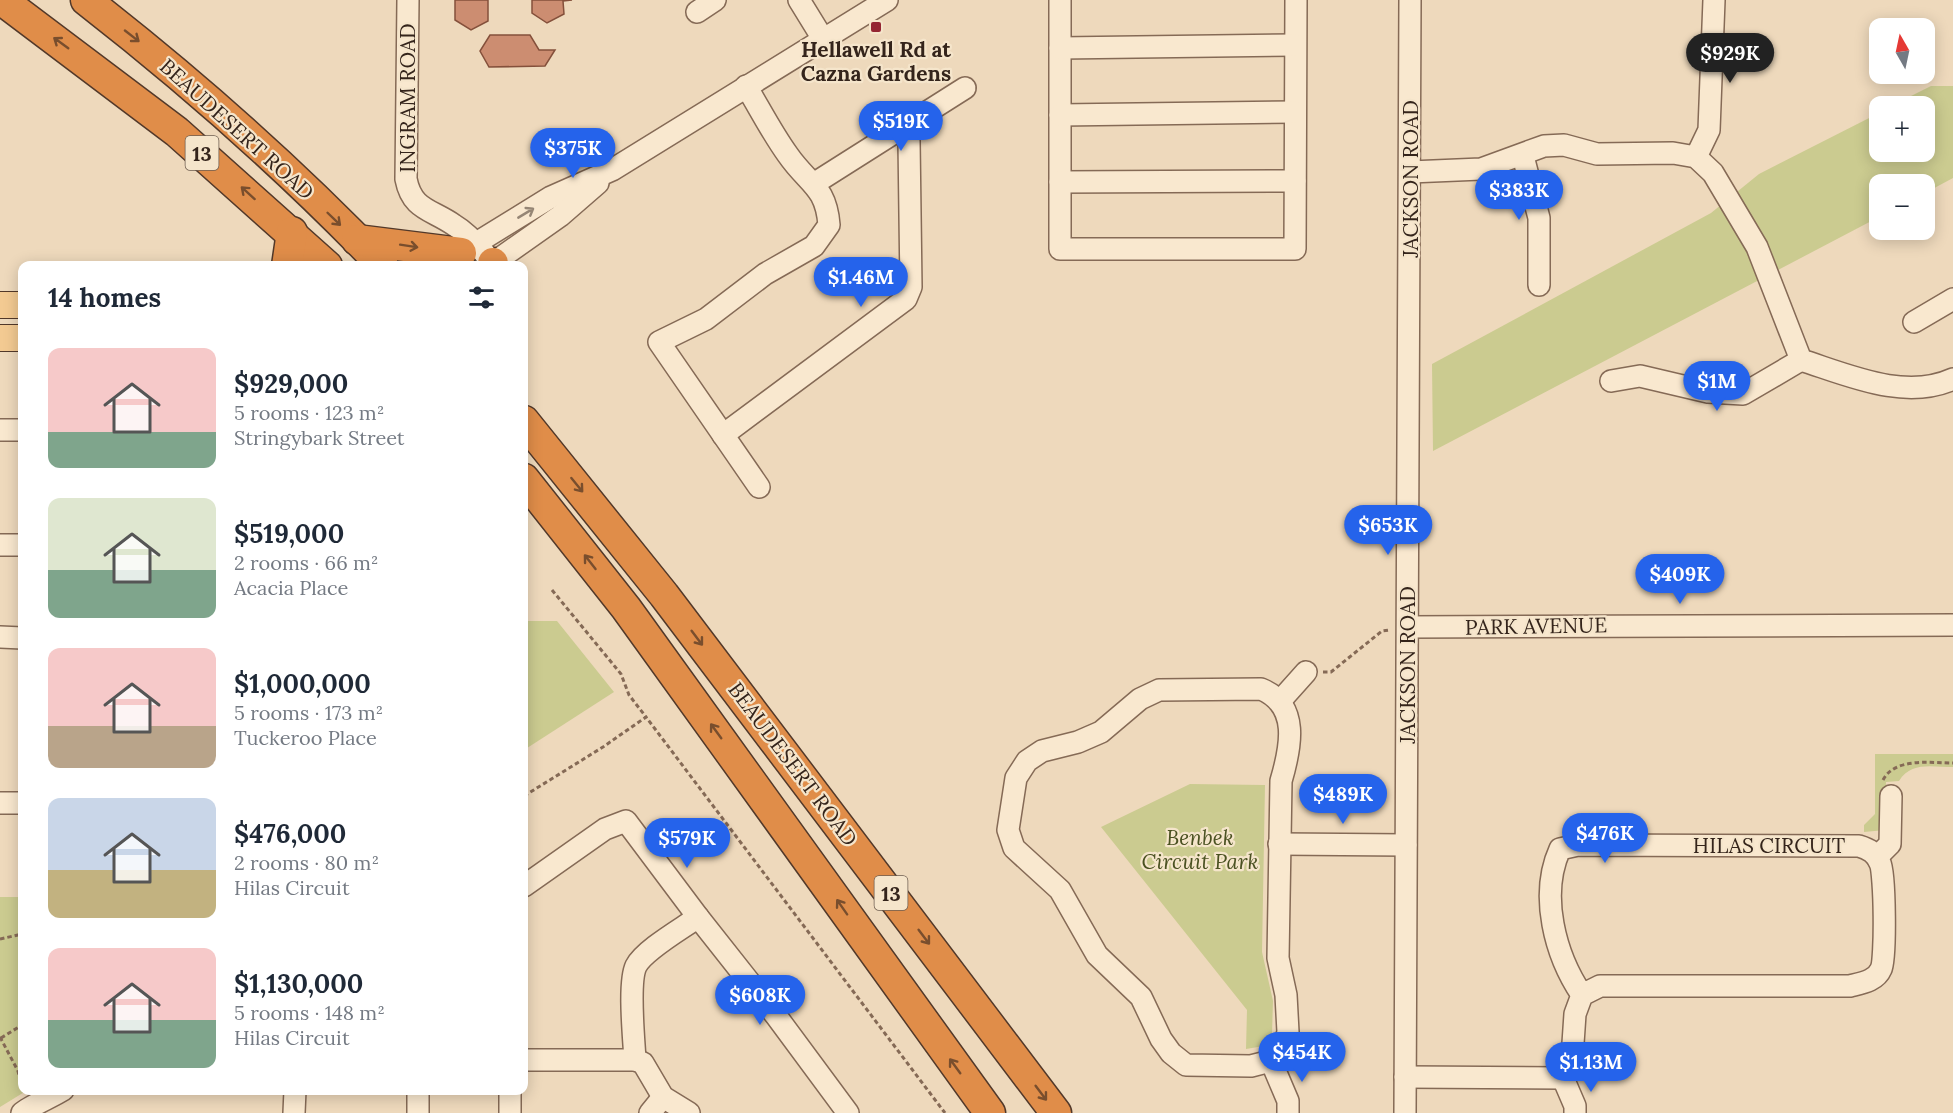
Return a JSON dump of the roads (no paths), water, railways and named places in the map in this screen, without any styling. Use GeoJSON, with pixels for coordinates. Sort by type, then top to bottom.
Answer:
{"type":"FeatureCollection","features":[{"type":"Feature","properties":{"kind":"highway","name":"BEAUDESERT ROAD"},"geometry":{"type":"LineString","coordinates":[[2,0],[177,132],[292,232],[322,261]]}},
{"type":"Feature","properties":{"kind":"highway","name":"BEAUDESERT ROAD"},"geometry":{"type":"LineString","coordinates":[[86,0],[149,49],[378,261]]}},
{"type":"Feature","properties":{"kind":"highway"},"geometry":{"type":"LineString","coordinates":[[288,261],[292,232]]}},
{"type":"Feature","properties":{"kind":"highway"},"geometry":{"type":"LineString","coordinates":[[357,240],[475,259]]}},
{"type":"Feature","properties":{"kind":"highway","name":"BEAUDESERT ROAD"},"geometry":{"type":"LineString","coordinates":[[528,426],[664,595],[1056,1113]]}},
{"type":"Feature","properties":{"kind":"highway","name":"BEAUDESERT ROAD"},"geometry":{"type":"LineString","coordinates":[[528,484],[626,608],[990,1113]]}},
{"type":"Feature","properties":{"kind":"main road"},"geometry":{"type":"LineString","coordinates":[[0,305],[18,305]]}},
{"type":"Feature","properties":{"kind":"main road"},"geometry":{"type":"LineString","coordinates":[[0,338],[18,338]]}},
{"type":"Feature","properties":{"kind":"street","name":"INGRAM ROAD"},"geometry":{"type":"LineString","coordinates":[[408,0],[406,179],[408,192],[420,206],[455,225],[475,259]]}},
{"type":"Feature","properties":{"kind":"street"},"geometry":{"type":"LineString","coordinates":[[697,12],[715,0]]}},
{"type":"Feature","properties":{"kind":"street"},"geometry":{"type":"LineString","coordinates":[[799,0],[823,39]]}},
{"type":"Feature","properties":{"kind":"street"},"geometry":{"type":"LineString","coordinates":[[475,259],[560,216],[612,170],[886,0]]}},
{"type":"Feature","properties":{"kind":"street"},"geometry":{"type":"LineString","coordinates":[[1060,0],[1059,249],[1295,249],[1296,0]]}},
{"type":"Feature","properties":{"kind":"street","name":"JACKSON ROAD"},"geometry":{"type":"LineString","coordinates":[[1404,1113],[1410,0]]}},
{"type":"Feature","properties":{"kind":"street"},"geometry":{"type":"LineString","coordinates":[[1696,157],[1709,130],[1714,0]]}},
{"type":"Feature","properties":{"kind":"street"},"geometry":{"type":"LineString","coordinates":[[1060,48],[1295,45]]}},
{"type":"Feature","properties":{"kind":"street"},"geometry":{"type":"LineString","coordinates":[[746,86],[787,153],[800,171],[815,183],[828,205],[830,225],[814,246],[771,270],[706,319],[659,342],[759,488]]}},
{"type":"Feature","properties":{"kind":"street"},"geometry":{"type":"LineString","coordinates":[[815,183],[965,88]]}},
{"type":"Feature","properties":{"kind":"street"},"geometry":{"type":"LineString","coordinates":[[1060,115],[1295,112]]}},
{"type":"Feature","properties":{"kind":"street"},"geometry":{"type":"LineString","coordinates":[[723,435],[906,299],[911,287],[909,141],[901,129]]}},
{"type":"Feature","properties":{"kind":"street"},"geometry":{"type":"LineString","coordinates":[[1410,172],[1481,169],[1523,156],[1544,146],[1564,145],[1597,154],[1673,153],[1696,157],[1713,173],[1757,248],[1801,360]]}},
{"type":"Feature","properties":{"kind":"street"},"geometry":{"type":"LineString","coordinates":[[1523,156],[1539,218],[1539,285]]}},
{"type":"Feature","properties":{"kind":"street"},"geometry":{"type":"LineString","coordinates":[[1060,182],[1295,181]]}},
{"type":"Feature","properties":{"kind":"street"},"geometry":{"type":"LineString","coordinates":[[1914,322],[1953,299]]}},
{"type":"Feature","properties":{"kind":"street"},"geometry":{"type":"LineString","coordinates":[[1611,381],[1640,376],[1708,392],[1743,394],[1801,360],[1862,379],[1916,389],[1953,379]]}},
{"type":"Feature","properties":{"kind":"street"},"geometry":{"type":"LineString","coordinates":[[0,430],[18,430]]}},
{"type":"Feature","properties":{"kind":"street"},"geometry":{"type":"LineString","coordinates":[[0,545],[18,545]]}},
{"type":"Feature","properties":{"kind":"street","name":"PARK AVENUE"},"geometry":{"type":"LineString","coordinates":[[1408,627],[1953,625]]}},
{"type":"Feature","properties":{"kind":"street"},"geometry":{"type":"LineString","coordinates":[[0,638],[18,638]]}},
{"type":"Feature","properties":{"kind":"street"},"geometry":{"type":"LineString","coordinates":[[1281,700],[1306,672]]}},
{"type":"Feature","properties":{"kind":"street"},"geometry":{"type":"LineString","coordinates":[[1261,689],[1281,700],[1288,714],[1288,746],[1281,781],[1279,844],[1278,958],[1286,995],[1288,1032],[1283,1050],[1271,1061],[1251,1066],[1186,1065],[1171,1053],[1141,997],[1096,955],[1060,890],[1014,848],[1008,830],[1016,778],[1026,762],[1042,751],[1078,742],[1101,732],[1159,690],[1261,689]]}},
{"type":"Feature","properties":{"kind":"street"},"geometry":{"type":"LineString","coordinates":[[1575,1113],[1575,1106],[1563,1078],[1572,1058],[1575,1014],[1582,995],[1600,986],[1850,986],[1873,980],[1882,968],[1884,883],[1883,871],[1877,857],[1890,844],[1891,796]]}},
{"type":"Feature","properties":{"kind":"street"},"geometry":{"type":"LineString","coordinates":[[0,803],[18,803]]}},
{"type":"Feature","properties":{"kind":"street"},"geometry":{"type":"LineString","coordinates":[[528,883],[605,829],[626,820],[698,917],[777,1017],[838,1110]]}},
{"type":"Feature","properties":{"kind":"street"},"geometry":{"type":"LineString","coordinates":[[1279,844],[1406,845]]}},
{"type":"Feature","properties":{"kind":"street","name":"HILAS CIRCUIT"},"geometry":{"type":"LineString","coordinates":[[1582,995],[1567,973],[1552,921],[1551,867],[1560,849],[1578,845],[1859,846],[1877,857]]}},
{"type":"Feature","properties":{"kind":"street"},"geometry":{"type":"LineString","coordinates":[[635,1060],[633,980],[636,966],[698,917]]}},
{"type":"Feature","properties":{"kind":"street"},"geometry":{"type":"LineString","coordinates":[[528,1060],[635,1060],[643,1063],[657,1105],[689,1113]]}},
{"type":"Feature","properties":{"kind":"street"},"geometry":{"type":"LineString","coordinates":[[1271,1061],[1288,1101],[1287,1113]]}},
{"type":"Feature","properties":{"kind":"street"},"geometry":{"type":"LineString","coordinates":[[1405,1077],[1563,1078]]}},
{"type":"Feature","properties":{"kind":"street"},"geometry":{"type":"LineString","coordinates":[[22,1106],[39,1105],[55,1095]]}},
{"type":"Feature","properties":{"kind":"street"},"geometry":{"type":"LineString","coordinates":[[294,1113],[295,1095]]}},
{"type":"Feature","properties":{"kind":"street"},"geometry":{"type":"LineString","coordinates":[[418,1095],[418,1113]]}},
{"type":"Feature","properties":{"kind":"street"},"geometry":{"type":"LineString","coordinates":[[510,1095],[510,1112]]}},
{"type":"Feature","properties":{"kind":"place","name":"Hellawell Rd at Cazna Gardens"},"geometry":{"type":"Point","coordinates":[876,27]}},
{"type":"Feature","properties":{"kind":"park label","name":"Benbek Circuit Park"},"geometry":{"type":"Point","coordinates":[1200,849]}}]}
